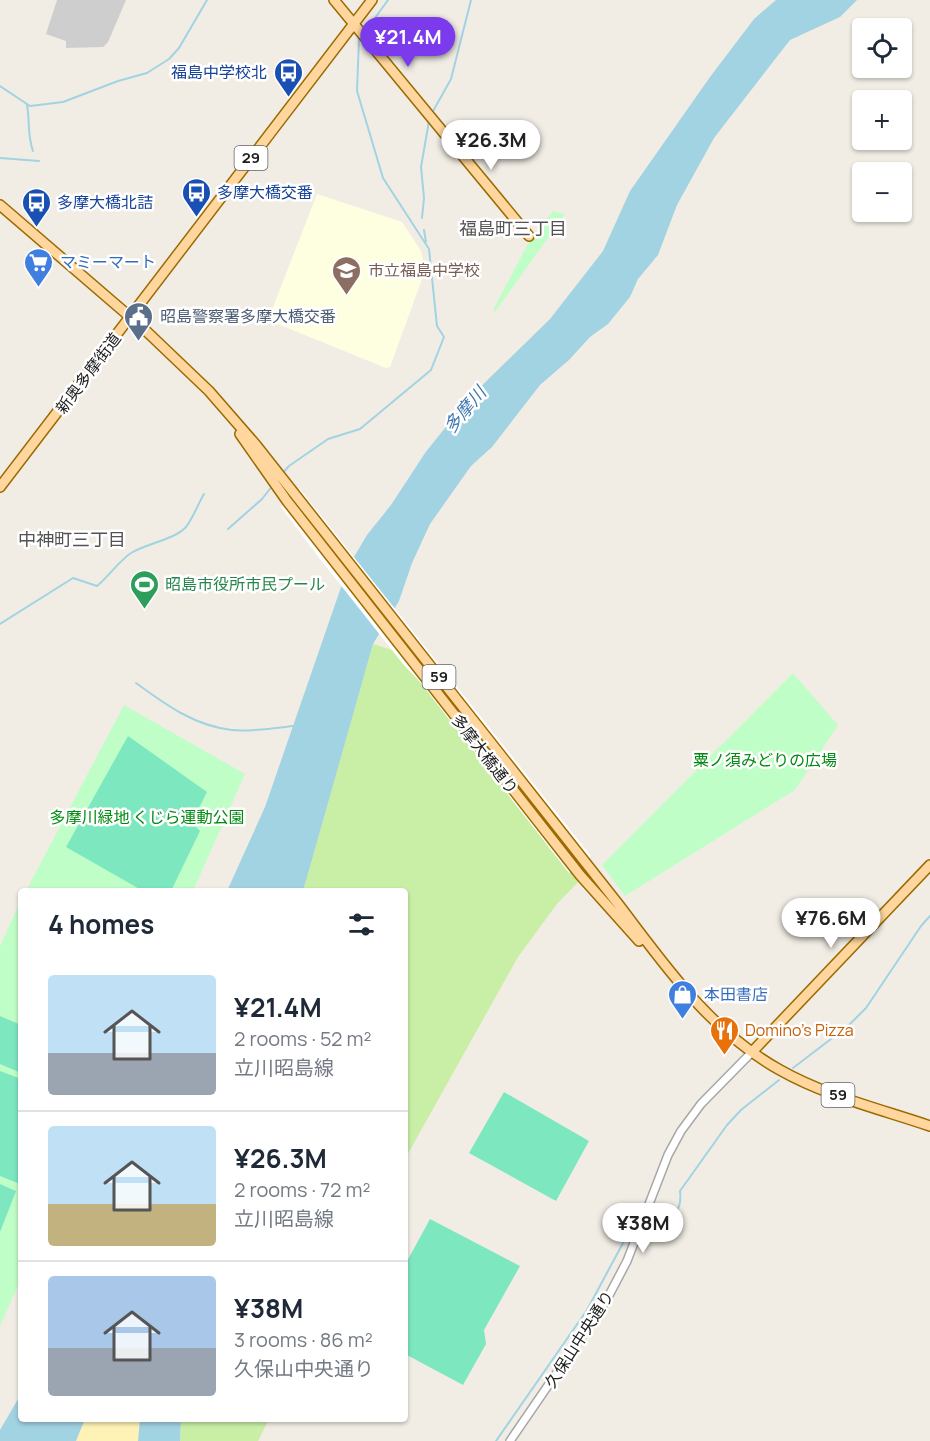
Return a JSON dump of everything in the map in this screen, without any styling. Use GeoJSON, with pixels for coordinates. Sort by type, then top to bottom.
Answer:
{"type":"FeatureCollection","features":[{"type":"Feature","properties":{"kind":"main road"},"geometry":{"type":"LineString","coordinates":[[334,0],[529,236]]}},
{"type":"Feature","properties":{"kind":"main road","name":"新奥多摩街道"},"geometry":{"type":"LineString","coordinates":[[0,487],[372,0]]}},
{"type":"Feature","properties":{"kind":"main road","name":"多摩大橋通り"},"geometry":{"type":"LineString","coordinates":[[0,205],[131,318],[192,375],[223,409],[254,448],[284,479],[671,975]]}},
{"type":"Feature","properties":{"kind":"main road","name":"多摩大橋通り"},"geometry":{"type":"LineString","coordinates":[[254,448],[276,487],[580,874],[710,1016],[752,1052],[779,1070],[806,1083],[930,1126]]}},
{"type":"Feature","properties":{"kind":"main road"},"geometry":{"type":"LineString","coordinates":[[752,1052],[930,865]]}},
{"type":"Feature","properties":{"kind":"street","name":"久保山中央通り"},"geometry":{"type":"LineString","coordinates":[[510,1441],[606,1301],[627,1261],[668,1155],[681,1131],[701,1104],[752,1052]]}},
{"type":"Feature","properties":{"kind":"shaded area"},"geometry":{"type":"Polygon","coordinates":[[[57,0],[126,0],[108,42],[103,47],[66,48],[66,41],[46,34],[57,0]]]}},
{"type":"Feature","properties":{"kind":"shaded area","name":"市立福島中学校"},"geometry":{"type":"Polygon","coordinates":[[[317,194],[402,222],[421,251],[425,271],[390,367],[386,368],[268,320],[317,194]]]}},
{"type":"Feature","properties":{"kind":"green space"},"geometry":{"type":"Polygon","coordinates":[[[553,211],[565,214],[495,312],[493,310],[530,240],[553,211]]]}},
{"type":"Feature","properties":{"kind":"green space"},"geometry":{"type":"Polygon","coordinates":[[[373,644],[408,655],[582,878],[557,904],[518,957],[408,1154],[408,888],[304,888],[373,644]]]}},
{"type":"Feature","properties":{"kind":"green space","name":"粟ノ須みどりの広場"},"geometry":{"type":"Polygon","coordinates":[[[793,673],[838,725],[795,790],[625,896],[602,865],[793,673]]]}},
{"type":"Feature","properties":{"kind":"green space","name":"多摩川緑地 くじら運動公園"},"geometry":{"type":"Polygon","coordinates":[[[124,705],[245,774],[194,888],[28,888],[124,705]]]}},
{"type":"Feature","properties":{"kind":"green space"},"geometry":{"type":"Polygon","coordinates":[[[128,736],[207,792],[192,822],[200,831],[172,888],[138,888],[66,847],[128,736]]]}},
{"type":"Feature","properties":{"kind":"green space"},"geometry":{"type":"Polygon","coordinates":[[[18,907],[18,1286],[0,1326],[0,946],[18,907]]]}},
{"type":"Feature","properties":{"kind":"green space"},"geometry":{"type":"Polygon","coordinates":[[[0,1016],[18,1024],[18,1072],[0,1064],[0,1016]]]}},
{"type":"Feature","properties":{"kind":"green space"},"geometry":{"type":"Polygon","coordinates":[[[0,1071],[18,1078],[18,1183],[0,1176],[0,1071]]]}},
{"type":"Feature","properties":{"kind":"green space"},"geometry":{"type":"Polygon","coordinates":[[[504,1092],[589,1141],[556,1201],[469,1153],[504,1092]]]}},
{"type":"Feature","properties":{"kind":"green space"},"geometry":{"type":"Polygon","coordinates":[[[0,1184],[16,1191],[0,1232],[0,1184]]]}},
{"type":"Feature","properties":{"kind":"green space"},"geometry":{"type":"Polygon","coordinates":[[[430,1219],[520,1266],[484,1330],[486,1344],[463,1385],[408,1356],[408,1259],[430,1219]]]}},
{"type":"Feature","properties":{"kind":"green space"},"geometry":{"type":"Polygon","coordinates":[[[181,1422],[268,1422],[258,1441],[180,1441],[181,1422]]]}},
{"type":"Feature","properties":{"kind":"sand"},"geometry":{"type":"Polygon","coordinates":[[[84,1422],[140,1422],[138,1441],[76,1441],[84,1422]]]}},
{"type":"Feature","properties":{"kind":"water","name":"多摩川"},"geometry":{"type":"Polygon","coordinates":[[[776,0],[857,0],[840,17],[790,40],[714,138],[677,205],[658,255],[638,279],[630,297],[608,324],[590,337],[569,360],[540,385],[492,447],[471,466],[430,524],[412,563],[399,601],[373,644],[304,888],[228,888],[265,807],[348,567],[367,535],[391,505],[425,453],[469,398],[550,319],[603,251],[630,191],[754,19],[776,0]]]}},
{"type":"Feature","properties":{"kind":"water"},"geometry":{"type":"Polygon","coordinates":[[[18,1399],[18,1422],[84,1422],[76,1441],[0,1441],[0,1430],[18,1399]]]}},
{"type":"Feature","properties":{"kind":"water"},"geometry":{"type":"Polygon","coordinates":[[[140,1422],[181,1422],[180,1441],[138,1441],[140,1422]]]}},
{"type":"Feature","properties":{"kind":"pier"},"geometry":{"type":"Polygon","coordinates":[[[300,489],[591,856],[569,873],[281,507],[300,489]]]}},
{"type":"Feature","properties":{"kind":"waterway"},"geometry":{"type":"LineString","coordinates":[[0,86],[30,106],[63,102],[118,81],[147,73],[169,59],[179,48],[207,0]]}},
{"type":"Feature","properties":{"kind":"waterway"},"geometry":{"type":"LineString","coordinates":[[365,32],[388,0]]}},
{"type":"Feature","properties":{"kind":"waterway"},"geometry":{"type":"LineString","coordinates":[[432,113],[451,79],[471,0]]}},
{"type":"Feature","properties":{"kind":"waterway"},"geometry":{"type":"LineString","coordinates":[[282,474],[289,466],[328,439],[360,429],[431,370],[444,337],[437,326],[429,249],[383,178],[357,91],[359,39],[362,36]]}},
{"type":"Feature","properties":{"kind":"waterway"},"geometry":{"type":"LineString","coordinates":[[27,105],[33,151]]}},
{"type":"Feature","properties":{"kind":"waterway"},"geometry":{"type":"LineString","coordinates":[[422,218],[424,198],[421,167],[429,121]]}},
{"type":"Feature","properties":{"kind":"waterway"},"geometry":{"type":"LineString","coordinates":[[0,158],[39,161]]}},
{"type":"Feature","properties":{"kind":"waterway"},"geometry":{"type":"LineString","coordinates":[[424,230],[426,242]]}},
{"type":"Feature","properties":{"kind":"waterway"},"geometry":{"type":"LineString","coordinates":[[228,529],[262,499],[273,485]]}},
{"type":"Feature","properties":{"kind":"waterway"},"geometry":{"type":"LineString","coordinates":[[0,624],[73,578],[97,586],[131,553],[168,538],[186,527],[204,494]]}},
{"type":"Feature","properties":{"kind":"waterway"},"geometry":{"type":"LineString","coordinates":[[136,683],[181,713],[218,728],[262,730],[293,726]]}},
{"type":"Feature","properties":{"kind":"waterway"},"geometry":{"type":"LineString","coordinates":[[793,1068],[848,1026],[866,1008],[930,916]]}},
{"type":"Feature","properties":{"kind":"waterway"},"geometry":{"type":"LineString","coordinates":[[651,1230],[677,1211],[680,1191],[727,1125],[741,1110],[779,1080]]}},
{"type":"Feature","properties":{"kind":"waterway"},"geometry":{"type":"LineString","coordinates":[[496,1441],[587,1310],[623,1243]]}},
{"type":"Feature","properties":{"kind":"place","name":"福島中学校北"},"geometry":{"type":"Point","coordinates":[288,98]}},
{"type":"Feature","properties":{"kind":"place","name":"多摩大橋交番"},"geometry":{"type":"Point","coordinates":[196,218]}},
{"type":"Feature","properties":{"kind":"place","name":"多摩大橋北詰"},"geometry":{"type":"Point","coordinates":[36,228]}},
{"type":"Feature","properties":{"kind":"place","name":"マミーマート"},"geometry":{"type":"Point","coordinates":[39,288]}},
{"type":"Feature","properties":{"kind":"place","name":"市立福島中学校"},"geometry":{"type":"Point","coordinates":[347,296]}},
{"type":"Feature","properties":{"kind":"place","name":"昭島警察署多摩大橋交番"},"geometry":{"type":"Point","coordinates":[139,342]}},
{"type":"Feature","properties":{"kind":"place","name":"昭島市役所市民プール"},"geometry":{"type":"Point","coordinates":[144,610]}},
{"type":"Feature","properties":{"kind":"place","name":"本田書店"},"geometry":{"type":"Point","coordinates":[683,1020]}},
{"type":"Feature","properties":{"kind":"place","name":"Domino's Pizza"},"geometry":{"type":"Point","coordinates":[724,1056]}},
{"type":"Feature","properties":{"kind":"district","name":"福島町三丁目"},"geometry":{"type":"Point","coordinates":[513,229]}},
{"type":"Feature","properties":{"kind":"district","name":"中神町三丁目"},"geometry":{"type":"Point","coordinates":[72,540]}}]}
